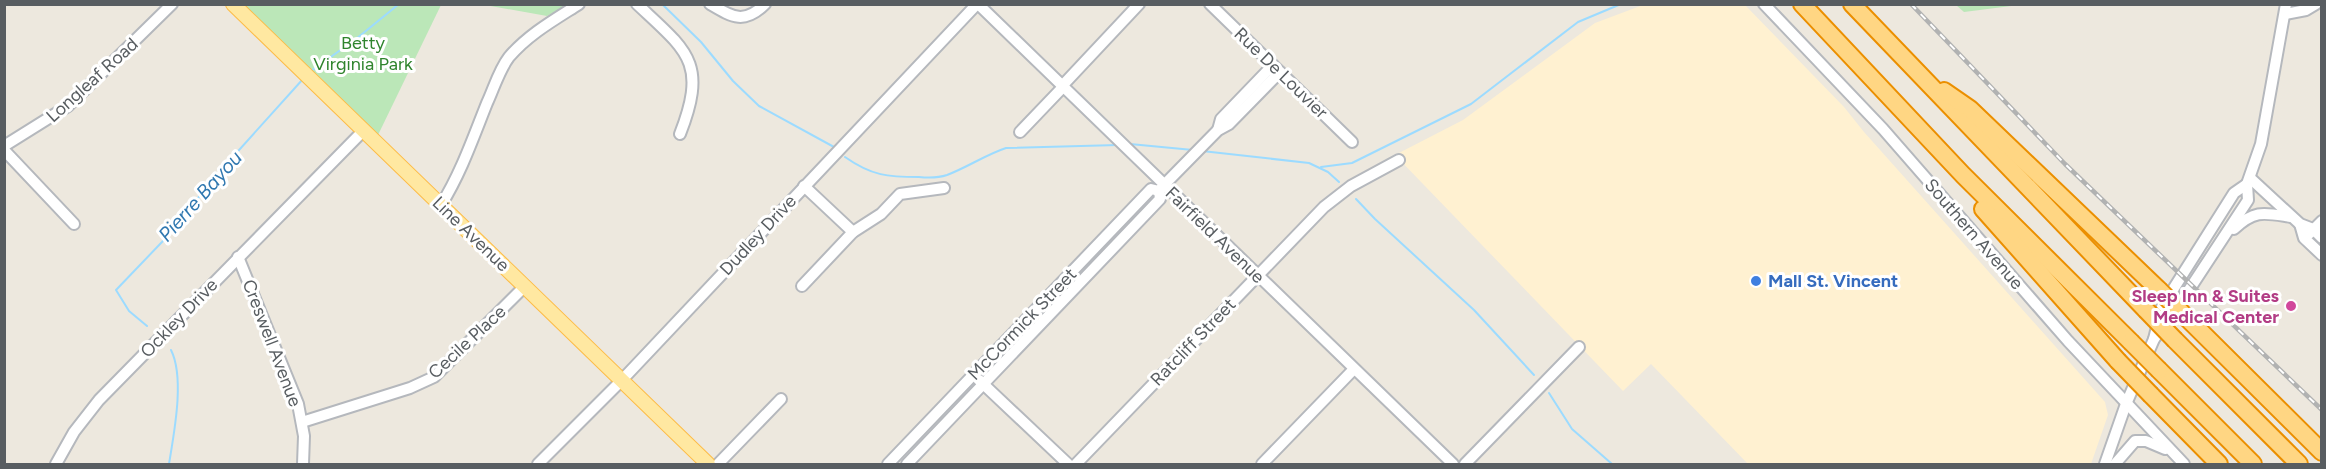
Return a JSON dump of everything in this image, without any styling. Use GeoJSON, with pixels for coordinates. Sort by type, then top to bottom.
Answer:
{"type":"FeatureCollection","features":[{"type":"Feature","properties":{"kind":"highway"},"geometry":{"type":"LineString","coordinates":[[1802,4],[1963,175],[2253,465]]}},
{"type":"Feature","properties":{"kind":"highway"},"geometry":{"type":"LineString","coordinates":[[1852,4],[2175,340],[2299,465]]}},
{"type":"Feature","properties":{"kind":"highway"},"geometry":{"type":"LineString","coordinates":[[1913,69],[1970,109],[2159,290],[2322,452]]}},
{"type":"Feature","properties":{"kind":"highway"},"geometry":{"type":"LineString","coordinates":[[1870,75],[1994,222],[2118,361],[2219,465]]}},
{"type":"Feature","properties":{"kind":"main road","name":"Line Avenue"},"geometry":{"type":"LineString","coordinates":[[233,4],[708,465]]}},
{"type":"Feature","properties":{"kind":"street","name":"Longleaf Road"},"geometry":{"type":"LineString","coordinates":[[4,146],[68,106],[172,4]]}},
{"type":"Feature","properties":{"kind":"street"},"geometry":{"type":"LineString","coordinates":[[441,205],[454,184],[508,59],[530,36],[579,4]]}},
{"type":"Feature","properties":{"kind":"street"},"geometry":{"type":"LineString","coordinates":[[637,4],[677,42],[688,60],[694,88],[692,103],[680,134]]}},
{"type":"Feature","properties":{"kind":"street"},"geometry":{"type":"LineString","coordinates":[[710,4],[738,17],[756,13],[765,4]]}},
{"type":"Feature","properties":{"kind":"street","name":"Fairfield Avenue"},"geometry":{"type":"LineString","coordinates":[[978,4],[1114,136],[1162,188],[1257,275],[1453,465]]}},
{"type":"Feature","properties":{"kind":"street","name":"Dudley Drive"},"geometry":{"type":"LineString","coordinates":[[538,465],[622,380],[978,4]]}},
{"type":"Feature","properties":{"kind":"street"},"geometry":{"type":"LineString","coordinates":[[1020,132],[1139,4]]}},
{"type":"Feature","properties":{"kind":"street","name":"Rue De Louvier"},"geometry":{"type":"LineString","coordinates":[[1210,4],[1352,142]]}},
{"type":"Feature","properties":{"kind":"street","name":"Southern Avenue"},"geometry":{"type":"LineString","coordinates":[[1764,4],[1883,129],[2037,306],[2184,465]]}},
{"type":"Feature","properties":{"kind":"street"},"geometry":{"type":"LineString","coordinates":[[2154,339],[2170,320],[2248,200],[2249,181],[2261,144],[2285,9],[2306,10],[2316,4]]}},
{"type":"Feature","properties":{"kind":"street"},"geometry":{"type":"LineString","coordinates":[[1162,188],[1218,130],[1229,124],[1276,68]]}},
{"type":"Feature","properties":{"kind":"street","name":"Ockley Drive"},"geometry":{"type":"LineString","coordinates":[[56,465],[74,432],[89,411],[364,130]]}},
{"type":"Feature","properties":{"kind":"street"},"geometry":{"type":"LineString","coordinates":[[4,150],[74,224]]}},
{"type":"Feature","properties":{"kind":"street","name":"Ratcliff Street"},"geometry":{"type":"LineString","coordinates":[[1076,465],[1310,221],[1340,194],[1399,160]]}},
{"type":"Feature","properties":{"kind":"street"},"geometry":{"type":"LineString","coordinates":[[2105,465],[2126,404],[2154,339],[2162,307],[2235,193],[2249,181]]}},
{"type":"Feature","properties":{"kind":"street"},"geometry":{"type":"LineString","coordinates":[[2249,181],[2296,221],[2322,238]]}},
{"type":"Feature","properties":{"kind":"street"},"geometry":{"type":"LineString","coordinates":[[804,186],[853,232]]}},
{"type":"Feature","properties":{"kind":"street"},"geometry":{"type":"LineString","coordinates":[[802,286],[853,232],[881,214],[900,194],[944,188]]}},
{"type":"Feature","properties":{"kind":"street","name":"McCormick Street"},"geometry":{"type":"LineString","coordinates":[[888,465],[1151,189],[1162,188],[1160,199],[907,465]]}},
{"type":"Feature","properties":{"kind":"street"},"geometry":{"type":"LineString","coordinates":[[2221,242],[2244,220],[2254,214],[2266,213],[2296,221],[2304,238],[2322,255]]}},
{"type":"Feature","properties":{"kind":"street"},"geometry":{"type":"LineString","coordinates":[[2304,238],[2322,221]]}},
{"type":"Feature","properties":{"kind":"street","name":"Creswell Avenue"},"geometry":{"type":"LineString","coordinates":[[238,257],[294,394],[304,436],[303,465]]}},
{"type":"Feature","properties":{"kind":"street"},"geometry":{"type":"LineString","coordinates":[[1069,275],[1078,284]]}},
{"type":"Feature","properties":{"kind":"street","name":"Cecile Place"},"geometry":{"type":"LineString","coordinates":[[302,422],[410,388],[434,377],[525,286]]}},
{"type":"Feature","properties":{"kind":"street"},"geometry":{"type":"LineString","coordinates":[[1465,465],[1579,347]]}},
{"type":"Feature","properties":{"kind":"street"},"geometry":{"type":"LineString","coordinates":[[1262,465],[1354,369]]}},
{"type":"Feature","properties":{"kind":"street"},"geometry":{"type":"LineString","coordinates":[[974,375],[1068,465]]}},
{"type":"Feature","properties":{"kind":"street"},"geometry":{"type":"LineString","coordinates":[[718,465],[781,399]]}},
{"type":"Feature","properties":{"kind":"street"},"geometry":{"type":"LineString","coordinates":[[2115,465],[2129,446],[2139,440],[2149,441],[2172,452]]}},
{"type":"Feature","properties":{"kind":"shaded area"},"geometry":{"type":"Polygon","coordinates":[[[1643,5],[1745,5],[1844,107],[2105,402],[2108,415],[2091,464],[1748,464],[1651,364],[1623,391],[1395,155],[1463,120],[1595,23],[1643,5]]]}},
{"type":"Feature","properties":{"kind":"green space"},"geometry":{"type":"Polygon","coordinates":[[[567,4],[547,16],[485,5],[567,4]]]}},
{"type":"Feature","properties":{"kind":"green space","name":"Betty Virginia Park"},"geometry":{"type":"Polygon","coordinates":[[[244,5],[441,5],[378,135],[244,5]]]}},
{"type":"Feature","properties":{"kind":"green space"},"geometry":{"type":"Polygon","coordinates":[[[1956,5],[2019,5],[1964,12],[1956,5]]]}},
{"type":"Feature","properties":{"kind":"waterway"},"geometry":{"type":"LineString","coordinates":[[311,71],[399,4]]}},
{"type":"Feature","properties":{"kind":"waterway"},"geometry":{"type":"LineString","coordinates":[[662,4],[701,42],[733,81],[759,106],[834,147]]}},
{"type":"Feature","properties":{"kind":"waterway"},"geometry":{"type":"LineString","coordinates":[[1321,167],[1352,163],[1471,104],[1578,22],[1621,4]]}},
{"type":"Feature","properties":{"kind":"waterway","name":"Pierre Bayou"},"geometry":{"type":"LineString","coordinates":[[147,326],[129,311],[116,290],[162,242],[221,170],[303,79]]}},
{"type":"Feature","properties":{"kind":"waterway"},"geometry":{"type":"LineString","coordinates":[[1130,144],[1193,150]]}},
{"type":"Feature","properties":{"kind":"waterway"},"geometry":{"type":"LineString","coordinates":[[845,157],[880,174],[933,178],[947,175],[1006,148],[1118,145]]}},
{"type":"Feature","properties":{"kind":"waterway"},"geometry":{"type":"LineString","coordinates":[[1202,151],[1309,163],[1328,172],[1339,182]]}},
{"type":"Feature","properties":{"kind":"waterway"},"geometry":{"type":"LineString","coordinates":[[1356,199],[1474,310],[1534,375]]}},
{"type":"Feature","properties":{"kind":"waterway","name":"Pierre Bayou"},"geometry":{"type":"LineString","coordinates":[[169,464],[176,422],[178,390],[175,362],[171,350]]}},
{"type":"Feature","properties":{"kind":"waterway"},"geometry":{"type":"LineString","coordinates":[[1549,393],[1572,429],[1612,464]]}},
{"type":"Feature","properties":{"kind":"railway"},"geometry":{"type":"LineString","coordinates":[[1911,4],[2065,164],[2322,410]]}},
{"type":"Feature","properties":{"kind":"place","name":"Mall St. Vincent"},"geometry":{"type":"Point","coordinates":[1756,281]}},
{"type":"Feature","properties":{"kind":"place","name":"Sleep Inn & Suites Medical Center"},"geometry":{"type":"Point","coordinates":[2291,306]}}]}
